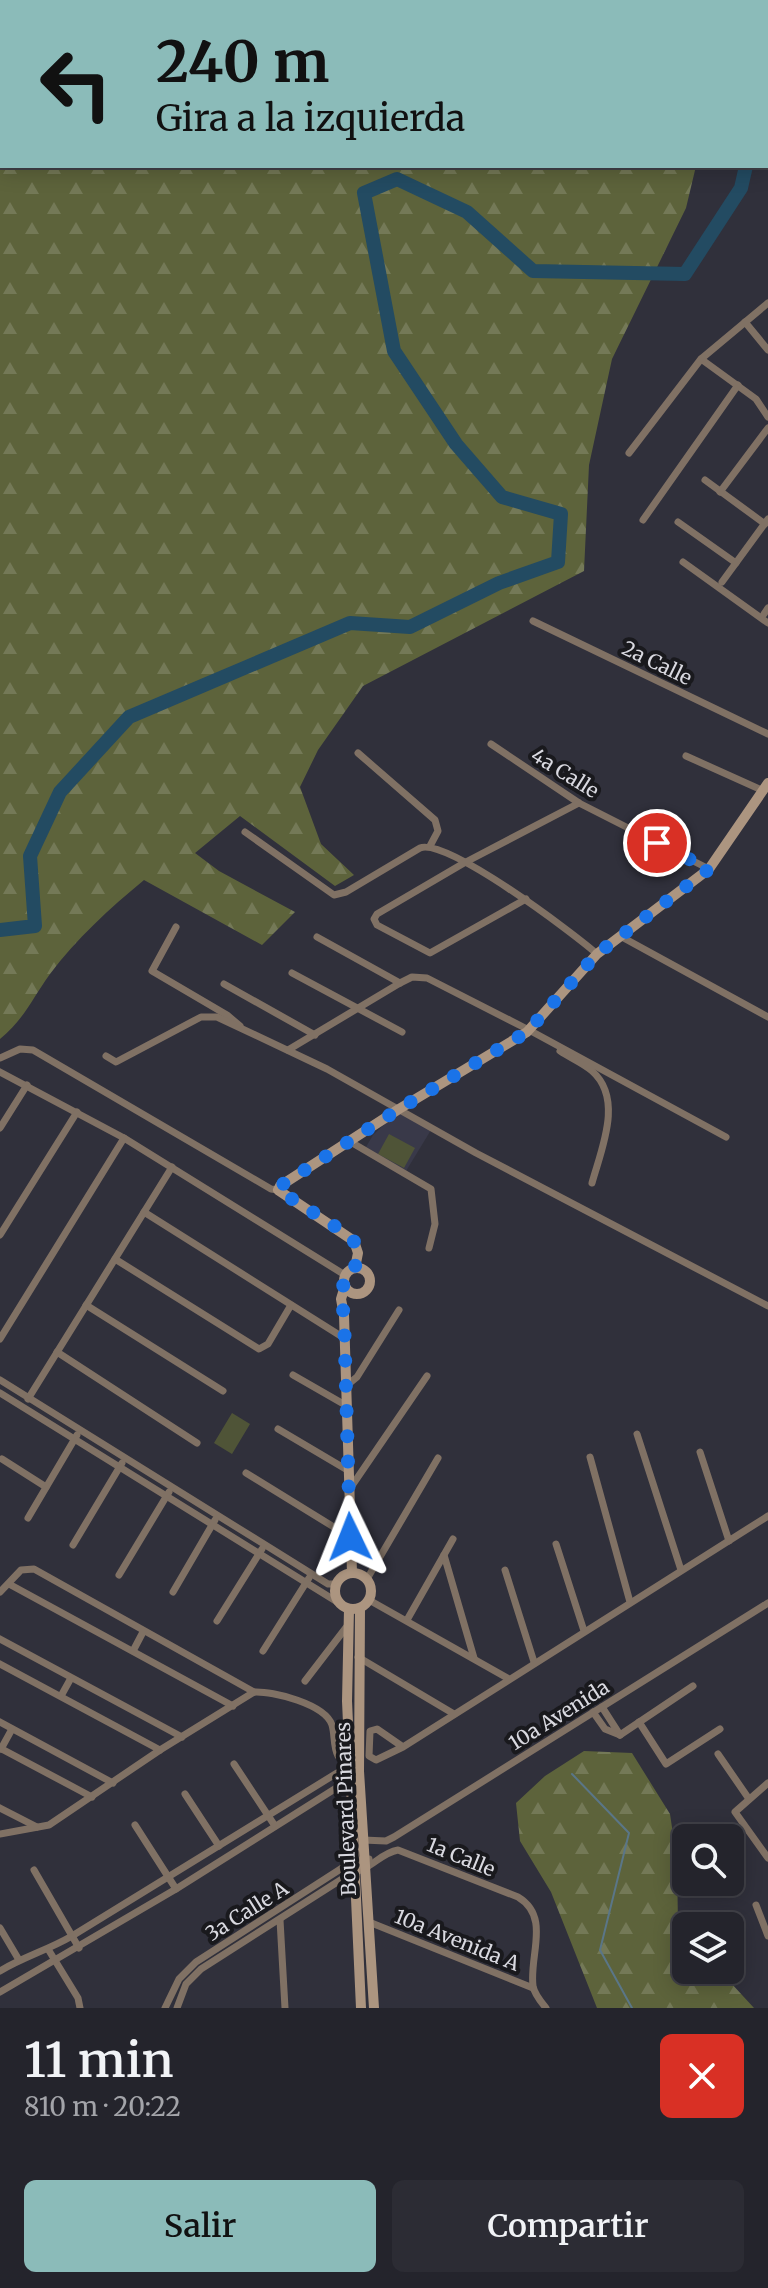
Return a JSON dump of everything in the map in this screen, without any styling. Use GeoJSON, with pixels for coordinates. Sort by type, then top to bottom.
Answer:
{"type":"FeatureCollection","features":[{"type":"Feature","properties":{"kind":"street"},"geometry":{"type":"LineString","coordinates":[[629,453],[701,359],[768,303]]}},
{"type":"Feature","properties":{"kind":"street"},"geometry":{"type":"LineString","coordinates":[[745,322],[768,350]]}},
{"type":"Feature","properties":{"kind":"street"},"geometry":{"type":"LineString","coordinates":[[701,359],[756,399],[768,417]]}},
{"type":"Feature","properties":{"kind":"street"},"geometry":{"type":"LineString","coordinates":[[643,520],[738,385]]}},
{"type":"Feature","properties":{"kind":"street"},"geometry":{"type":"LineString","coordinates":[[720,492],[768,428]]}},
{"type":"Feature","properties":{"kind":"street"},"geometry":{"type":"LineString","coordinates":[[705,480],[766,521],[722,582]]}},
{"type":"Feature","properties":{"kind":"street"},"geometry":{"type":"LineString","coordinates":[[678,522],[736,563]]}},
{"type":"Feature","properties":{"kind":"street"},"geometry":{"type":"LineString","coordinates":[[683,562],[768,623]]}},
{"type":"Feature","properties":{"kind":"street","name":"2a Calle"},"geometry":{"type":"LineString","coordinates":[[533,621],[768,734]]}},
{"type":"Feature","properties":{"kind":"street","name":"4a Calle"},"geometry":{"type":"LineString","coordinates":[[491,744],[579,803],[709,869]]}},
{"type":"Feature","properties":{"kind":"street"},"geometry":{"type":"LineString","coordinates":[[358,753],[435,820],[438,831],[430,846]]}},
{"type":"Feature","properties":{"kind":"street"},"geometry":{"type":"LineString","coordinates":[[278,1190],[399,1109],[528,1031],[597,954],[709,869],[767,786],[686,756]]}},
{"type":"Feature","properties":{"kind":"street"},"geometry":{"type":"LineString","coordinates":[[526,899],[430,953],[377,925],[374,919],[377,914],[464,863],[579,803]]}},
{"type":"Feature","properties":{"kind":"street"},"geometry":{"type":"LineString","coordinates":[[245,832],[334,895],[346,892],[420,848],[430,846],[526,899],[558,920],[597,954]]}},
{"type":"Feature","properties":{"kind":"street"},"geometry":{"type":"LineString","coordinates":[[176,927],[152,971],[227,1015],[248,1032]]}},
{"type":"Feature","properties":{"kind":"street"},"geometry":{"type":"LineString","coordinates":[[620,936],[768,1017]]}},
{"type":"Feature","properties":{"kind":"street"},"geometry":{"type":"LineString","coordinates":[[317,937],[400,983]]}},
{"type":"Feature","properties":{"kind":"street"},"geometry":{"type":"LineString","coordinates":[[292,973],[402,1032]]}},
{"type":"Feature","properties":{"kind":"street"},"geometry":{"type":"LineString","coordinates":[[288,1050],[400,983],[412,977],[427,978],[726,1137]]}},
{"type":"Feature","properties":{"kind":"street"},"geometry":{"type":"LineString","coordinates":[[224,984],[315,1035]]}},
{"type":"Feature","properties":{"kind":"street"},"geometry":{"type":"LineString","coordinates":[[106,1056],[116,1062],[201,1017],[217,1017],[327,1069],[476,1153],[768,1306]]}},
{"type":"Feature","properties":{"kind":"street"},"geometry":{"type":"LineString","coordinates":[[528,1031],[591,1070],[604,1090],[608,1102],[608,1126],[592,1183]]}},
{"type":"Feature","properties":{"kind":"street"},"geometry":{"type":"LineString","coordinates":[[0,1058],[20,1049],[33,1050],[271,1189],[327,1218],[362,1244],[358,1268],[345,1280],[341,1299],[352,1573]]}},
{"type":"Feature","properties":{"kind":"street"},"geometry":{"type":"LineString","coordinates":[[0,1072],[172,1167],[345,1280],[356,1294]]}},
{"type":"Feature","properties":{"kind":"street"},"geometry":{"type":"LineString","coordinates":[[0,1128],[27,1085]]}},
{"type":"Feature","properties":{"kind":"street"},"geometry":{"type":"LineString","coordinates":[[0,1235],[77,1112]]}},
{"type":"Feature","properties":{"kind":"street"},"geometry":{"type":"LineString","coordinates":[[0,1339],[124,1138]]}},
{"type":"Feature","properties":{"kind":"street"},"geometry":{"type":"LineString","coordinates":[[349,1141],[431,1189],[435,1224],[429,1248]]}},
{"type":"Feature","properties":{"kind":"street"},"geometry":{"type":"LineString","coordinates":[[23,1407],[172,1167]]}},
{"type":"Feature","properties":{"kind":"street"},"geometry":{"type":"LineString","coordinates":[[144,1212],[344,1338]]}},
{"type":"Feature","properties":{"kind":"street"},"geometry":{"type":"LineString","coordinates":[[115,1259],[259,1349],[268,1344],[291,1305]]}},
{"type":"Feature","properties":{"kind":"street"},"geometry":{"type":"LineString","coordinates":[[344,1315],[356,1294],[364,1292],[370,1281],[367,1273],[358,1268]]}},
{"type":"Feature","properties":{"kind":"street"},"geometry":{"type":"LineString","coordinates":[[86,1305],[223,1391]]}},
{"type":"Feature","properties":{"kind":"street"},"geometry":{"type":"LineString","coordinates":[[346,1386],[357,1377],[399,1310]]}},
{"type":"Feature","properties":{"kind":"street"},"geometry":{"type":"LineString","coordinates":[[57,1352],[197,1443]]}},
{"type":"Feature","properties":{"kind":"street"},"geometry":{"type":"LineString","coordinates":[[293,1375],[347,1406]]}},
{"type":"Feature","properties":{"kind":"street"},"geometry":{"type":"LineString","coordinates":[[349,1490],[427,1376]]}},
{"type":"Feature","properties":{"kind":"street"},"geometry":{"type":"LineString","coordinates":[[0,1380],[328,1584],[337,1584]]}},
{"type":"Feature","properties":{"kind":"street"},"geometry":{"type":"LineString","coordinates":[[0,1393],[339,1603],[354,1609],[369,1600],[372,1590],[367,1579],[352,1573],[343,1576],[335,1594],[339,1603]]}},
{"type":"Feature","properties":{"kind":"street"},"geometry":{"type":"LineString","coordinates":[[278,1429],[349,1471]]}},
{"type":"Feature","properties":{"kind":"street"},"geometry":{"type":"LineString","coordinates":[[28,1518],[80,1430]]}},
{"type":"Feature","properties":{"kind":"street"},"geometry":{"type":"LineString","coordinates":[[637,1434],[681,1570]]}},
{"type":"Feature","properties":{"kind":"street"},"geometry":{"type":"LineString","coordinates":[[700,1452],[729,1541]]}},
{"type":"Feature","properties":{"kind":"street"},"geometry":{"type":"LineString","coordinates":[[590,1457],[630,1602]]}},
{"type":"Feature","properties":{"kind":"street"},"geometry":{"type":"LineString","coordinates":[[73,1545],[125,1458]]}},
{"type":"Feature","properties":{"kind":"street"},"geometry":{"type":"LineString","coordinates":[[367,1579],[438,1458]]}},
{"type":"Feature","properties":{"kind":"street"},"geometry":{"type":"LineString","coordinates":[[2,1459],[46,1487]]}},
{"type":"Feature","properties":{"kind":"street"},"geometry":{"type":"LineString","coordinates":[[246,1473],[350,1537]]}},
{"type":"Feature","properties":{"kind":"street"},"geometry":{"type":"LineString","coordinates":[[119,1575],[172,1486]]}},
{"type":"Feature","properties":{"kind":"street"},"geometry":{"type":"LineString","coordinates":[[173,1592],[218,1515]]}},
{"type":"Feature","properties":{"kind":"street"},"geometry":{"type":"LineString","coordinates":[[403,1747],[377,1729],[369,1734],[369,1756],[372,1760],[403,1747],[768,1516]]}},
{"type":"Feature","properties":{"kind":"street"},"geometry":{"type":"LineString","coordinates":[[407,1620],[453,1539]]}},
{"type":"Feature","properties":{"kind":"street"},"geometry":{"type":"LineString","coordinates":[[217,1621],[265,1544]]}},
{"type":"Feature","properties":{"kind":"street"},"geometry":{"type":"LineString","coordinates":[[556,1544],[584,1631]]}},
{"type":"Feature","properties":{"kind":"street"},"geometry":{"type":"LineString","coordinates":[[444,1555],[474,1658]]}},
{"type":"Feature","properties":{"kind":"street"},"geometry":{"type":"LineString","coordinates":[[0,1592],[21,1570],[34,1569],[254,1692]]}},
{"type":"Feature","properties":{"kind":"street"},"geometry":{"type":"LineString","coordinates":[[505,1570],[534,1662]]}},
{"type":"Feature","properties":{"kind":"street"},"geometry":{"type":"LineString","coordinates":[[263,1651],[312,1572]]}},
{"type":"Feature","properties":{"kind":"street"},"geometry":{"type":"LineString","coordinates":[[9,1584],[233,1706]]}},
{"type":"Feature","properties":{"kind":"street"},"geometry":{"type":"LineString","coordinates":[[369,1600],[509,1679]]}},
{"type":"Feature","properties":{"kind":"street","name":"10a Avenida"},"geometry":{"type":"LineString","coordinates":[[362,1840],[386,1841],[394,1837],[768,1603]]}},
{"type":"Feature","properties":{"kind":"street","name":"Boulevard Pinares"},"geometry":{"type":"LineString","coordinates":[[354,1609],[348,1625],[348,1655],[355,1766]]}},
{"type":"Feature","properties":{"kind":"street","name":"Boulevard Pinares"},"geometry":{"type":"LineString","coordinates":[[354,1609],[360,1658],[355,1787],[374,2008]]}},
{"type":"Feature","properties":{"kind":"street"},"geometry":{"type":"LineString","coordinates":[[305,1681],[348,1625]]}},
{"type":"Feature","properties":{"kind":"street"},"geometry":{"type":"LineString","coordinates":[[133,1651],[143,1632]]}},
{"type":"Feature","properties":{"kind":"street"},"geometry":{"type":"LineString","coordinates":[[0,1639],[182,1737]]}},
{"type":"Feature","properties":{"kind":"street"},"geometry":{"type":"LineString","coordinates":[[348,1655],[360,1658],[454,1714]]}},
{"type":"Feature","properties":{"kind":"street"},"geometry":{"type":"LineString","coordinates":[[0,1664],[160,1750]]}},
{"type":"Feature","properties":{"kind":"street"},"geometry":{"type":"LineString","coordinates":[[61,1696],[71,1678]]}},
{"type":"Feature","properties":{"kind":"street"},"geometry":{"type":"LineString","coordinates":[[620,1735],[693,1686]]}},
{"type":"Feature","properties":{"kind":"street"},"geometry":{"type":"LineString","coordinates":[[0,1834],[49,1825],[160,1750],[254,1692],[271,1691],[326,1715],[332,1725],[338,1756],[355,1766]]}},
{"type":"Feature","properties":{"kind":"street"},"geometry":{"type":"LineString","coordinates":[[602,1707],[620,1735]]}},
{"type":"Feature","properties":{"kind":"street"},"geometry":{"type":"LineString","coordinates":[[593,1712],[605,1729],[620,1735]]}},
{"type":"Feature","properties":{"kind":"street"},"geometry":{"type":"LineString","coordinates":[[0,1722],[113,1783]]}},
{"type":"Feature","properties":{"kind":"street"},"geometry":{"type":"LineString","coordinates":[[639,1722],[666,1764],[720,1729]]}},
{"type":"Feature","properties":{"kind":"street"},"geometry":{"type":"LineString","coordinates":[[12,1729],[1,1748],[92,1797]]}},
{"type":"Feature","properties":{"kind":"street"},"geometry":{"type":"LineString","coordinates":[[718,1754],[749,1799]]}},
{"type":"Feature","properties":{"kind":"street"},"geometry":{"type":"LineString","coordinates":[[234,1764],[275,1826]]}},
{"type":"Feature","properties":{"kind":"street"},"geometry":{"type":"LineString","coordinates":[[0,1971],[72,1936],[337,1773],[355,1766]]}},
{"type":"Feature","properties":{"kind":"street"},"geometry":{"type":"LineString","coordinates":[[768,1783],[735,1812],[768,1858]]}},
{"type":"Feature","properties":{"kind":"street"},"geometry":{"type":"LineString","coordinates":[[0,1992],[79,1948],[341,1785],[355,1787]]}},
{"type":"Feature","properties":{"kind":"street","name":"Boulevard Pinares"},"geometry":{"type":"LineString","coordinates":[[355,1787],[362,1840],[360,2006]]}},
{"type":"Feature","properties":{"kind":"street"},"geometry":{"type":"LineString","coordinates":[[185,1794],[219,1846]]}},
{"type":"Feature","properties":{"kind":"street"},"geometry":{"type":"LineString","coordinates":[[0,1808],[38,1828]]}},
{"type":"Feature","properties":{"kind":"street"},"geometry":{"type":"LineString","coordinates":[[135,1825],[176,1889]]}},
{"type":"Feature","properties":{"kind":"street","name":"1a Calle"},"geometry":{"type":"LineString","coordinates":[[362,1865],[389,1852],[402,1851],[518,1897],[531,1909],[537,1926],[533,1988]]}},
{"type":"Feature","properties":{"kind":"street","name":"3a Calle A"},"geometry":{"type":"LineString","coordinates":[[177,2008],[186,1984],[201,1969],[362,1865]]}},
{"type":"Feature","properties":{"kind":"street","name":"3a Calle A"},"geometry":{"type":"LineString","coordinates":[[165,2008],[179,1979],[196,1962],[362,1865]]}},
{"type":"Feature","properties":{"kind":"street"},"geometry":{"type":"LineString","coordinates":[[34,1870],[79,1948]]}},
{"type":"Feature","properties":{"kind":"street"},"geometry":{"type":"LineString","coordinates":[[756,1905],[768,1936]]}},
{"type":"Feature","properties":{"kind":"street"},"geometry":{"type":"LineString","coordinates":[[280,1920],[285,2008]]}},
{"type":"Feature","properties":{"kind":"street","name":"10a Avenida A"},"geometry":{"type":"LineString","coordinates":[[369,1922],[533,1988]]}},
{"type":"Feature","properties":{"kind":"street"},"geometry":{"type":"LineString","coordinates":[[0,1928],[19,1960]]}},
{"type":"Feature","properties":{"kind":"street"},"geometry":{"type":"LineString","coordinates":[[48,1949],[78,1998],[80,2008]]}},
{"type":"Feature","properties":{"kind":"street"},"geometry":{"type":"LineString","coordinates":[[533,1988],[546,2008]]}},
{"type":"Feature","properties":{"kind":"street"},"geometry":{"type":"LineString","coordinates":[[360,2006],[374,2008]]}},
{"type":"Feature","properties":{"kind":"shaded area"},"geometry":{"type":"Polygon","coordinates":[[[398,1112],[431,1130],[406,1171],[366,1147],[373,1135],[398,1112]]]}},
{"type":"Feature","properties":{"kind":"green space"},"geometry":{"type":"Polygon","coordinates":[[[0,168],[696,168],[686,208],[612,359],[589,465],[584,571],[363,686],[318,750],[300,787],[321,844],[354,875],[335,886],[240,816],[195,853],[219,871],[295,912],[262,945],[144,880],[71,948],[22,1016],[0,1039],[0,168]]]}},
{"type":"Feature","properties":{"kind":"green space"},"geometry":{"type":"Polygon","coordinates":[[[389,1134],[415,1148],[404,1168],[378,1154],[389,1134]]]}},
{"type":"Feature","properties":{"kind":"green space"},"geometry":{"type":"Polygon","coordinates":[[[232,1413],[250,1424],[232,1454],[214,1443],[232,1413]]]}},
{"type":"Feature","properties":{"kind":"green space"},"geometry":{"type":"Polygon","coordinates":[[[584,1751],[632,1753],[670,1814],[672,1896],[678,1896],[678,1912],[672,1912],[672,1984],[732,1984],[754,2008],[597,2008],[551,1892],[520,1841],[516,1803],[545,1776],[584,1751]]]}},
{"type":"Feature","properties":{"kind":"waterway"},"geometry":{"type":"LineString","coordinates":[[0,930],[35,926],[30,856],[60,792],[129,717],[350,623],[410,627],[499,583],[558,562],[561,514],[502,497],[456,444],[394,351],[364,193],[397,179],[467,212],[533,271],[685,274],[741,188],[746,168]]}},
{"type":"Feature","properties":{"kind":"waterway"},"geometry":{"type":"LineString","coordinates":[[572,1774],[629,1833],[600,1950],[632,2008]]}},
{"type":"Feature","properties":{"kind":"route"},"geometry":{"type":"LineString","coordinates":[[350,1537],[341,1299],[345,1275],[355,1268],[357,1246],[350,1236],[278,1190],[296,1175],[399,1109],[527,1032],[597,954],[709,869],[657,843]]}}]}
